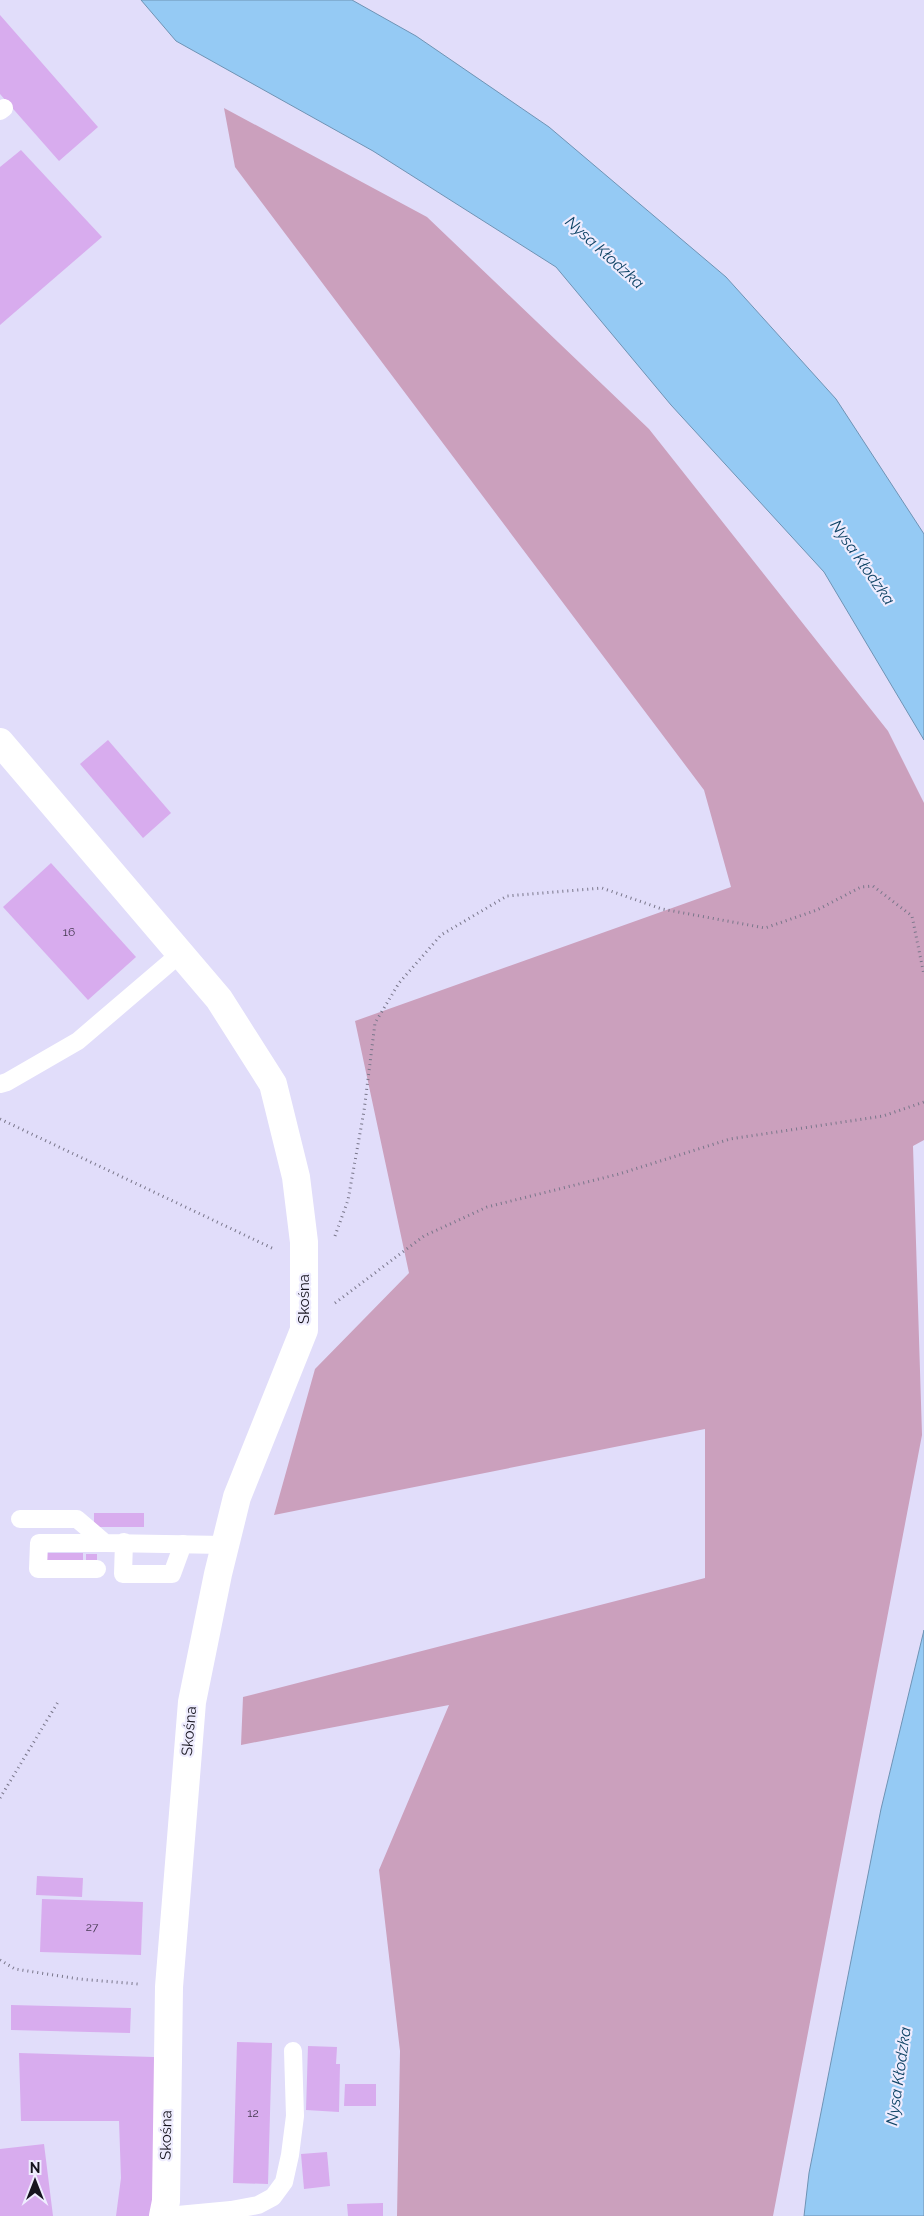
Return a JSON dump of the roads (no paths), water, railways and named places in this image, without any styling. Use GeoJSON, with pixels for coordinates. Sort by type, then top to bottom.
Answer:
{"type":"FeatureCollection","features":[{"type":"Feature","properties":{"kind":"street","name":"Skośna"},"geometry":{"type":"LineString","coordinates":[[3,752],[181,953],[219,999],[273,1084],[296,1178],[304,1242],[304,1330],[238,1497],[225,1545],[192,1702],[169,1987],[166,2201],[163,2216]]}},
{"type":"Feature","properties":{"kind":"lane"},"geometry":{"type":"LineString","coordinates":[[0,1084],[8,1082],[78,1041],[181,953]]}},
{"type":"Feature","properties":{"kind":"lane"},"geometry":{"type":"LineString","coordinates":[[20,1519],[77,1519],[105,1543]]}},
{"type":"Feature","properties":{"kind":"lane"},"geometry":{"type":"LineString","coordinates":[[96,1569],[38,1569],[39,1543],[124,1542],[225,1545]]}},
{"type":"Feature","properties":{"kind":"lane"},"geometry":{"type":"LineString","coordinates":[[124,1542],[123,1574],[172,1574],[183,1544]]}},
{"type":"Feature","properties":{"kind":"lane"},"geometry":{"type":"LineString","coordinates":[[167,2216],[231,2210],[258,2205],[273,2197],[284,2182],[290,2155],[294,2116],[293,2051]]}},
{"type":"Feature","properties":{"kind":"water","name":"Nysa Kłodzka"},"geometry":{"type":"Polygon","coordinates":[[[141,0],[352,0],[416,36],[549,127],[726,277],[836,399],[924,534],[924,740],[824,572],[671,405],[556,267],[373,151],[176,41],[141,0]]]}},
{"type":"Feature","properties":{"kind":"water","name":"Nysa Kłodzka"},"geometry":{"type":"Polygon","coordinates":[[[924,1630],[924,2216],[804,2216],[809,2173],[881,1809],[924,1630]]]}}]}
